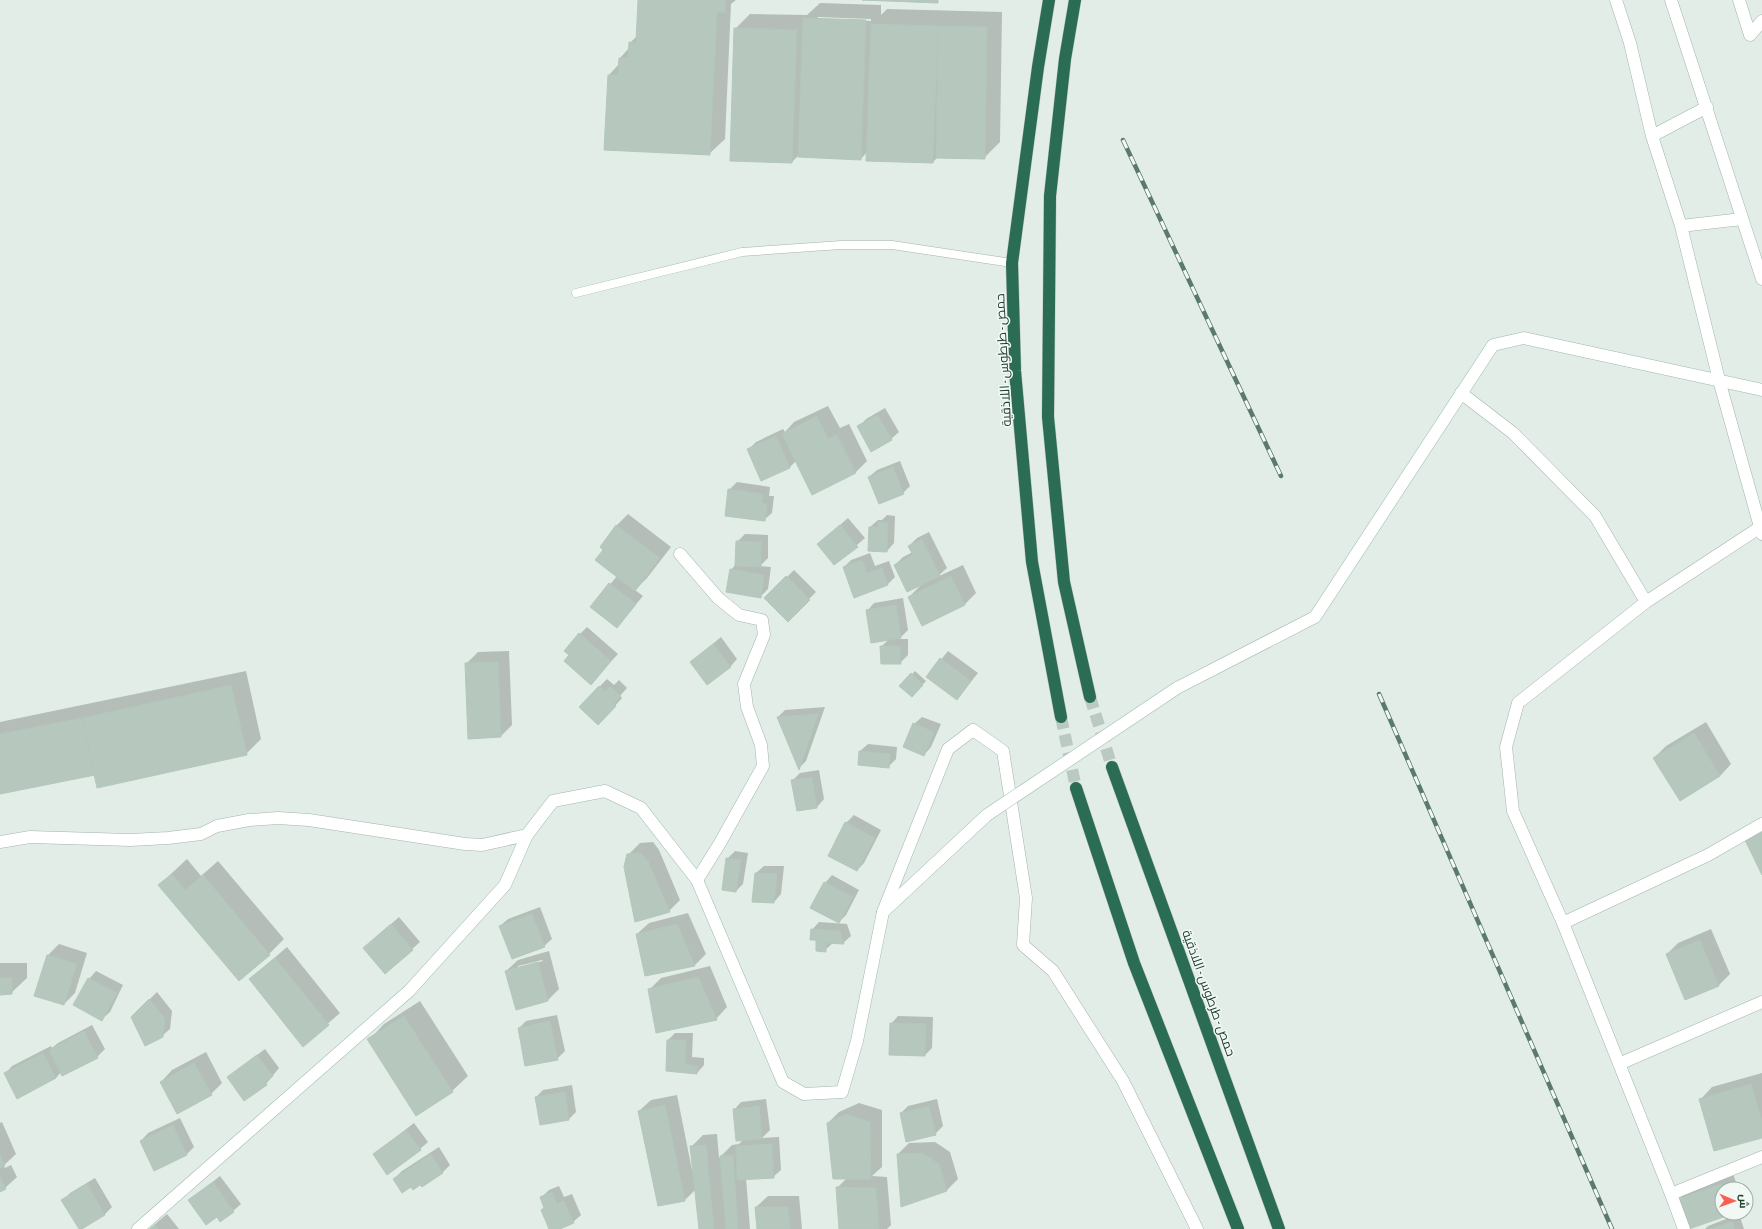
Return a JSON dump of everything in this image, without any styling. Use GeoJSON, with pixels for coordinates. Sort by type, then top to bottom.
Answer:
{"type":"FeatureCollection","features":[{"type":"Feature","properties":{"kind":"highway","name":"حمص - طرطوس - اللاذقية"},"geometry":{"type":"LineString","coordinates":[[1049,0],[1038,67],[1012,263],[1015,372],[1032,562],[1061,717]]}},
{"type":"Feature","properties":{"kind":"highway"},"geometry":{"type":"LineString","coordinates":[[1075,0],[1065,59],[1050,196],[1048,417],[1064,582],[1090,697]]}},
{"type":"Feature","properties":{"kind":"highway","name":"حمص - طرطوس - اللاذقية"},"geometry":{"type":"LineString","coordinates":[[1112,767],[1279,1229]]}},
{"type":"Feature","properties":{"kind":"highway"},"geometry":{"type":"LineString","coordinates":[[1076,788],[1134,963],[1238,1229]]}},
{"type":"Feature","properties":{"kind":"street"},"geometry":{"type":"LineString","coordinates":[[1616,0],[1630,43],[1652,136],[1681,226],[1718,380],[1761,529],[1646,602],[1518,703],[1506,747],[1513,811],[1562,922],[1684,1229]]}},
{"type":"Feature","properties":{"kind":"street"},"geometry":{"type":"LineString","coordinates":[[1671,0],[1762,279]]}},
{"type":"Feature","properties":{"kind":"street"},"geometry":{"type":"LineString","coordinates":[[1739,0],[1750,35],[1762,21]]}},
{"type":"Feature","properties":{"kind":"street"},"geometry":{"type":"LineString","coordinates":[[1652,136],[1707,107]]}},
{"type":"Feature","properties":{"kind":"street"},"geometry":{"type":"LineString","coordinates":[[1681,226],[1742,219]]}},
{"type":"Feature","properties":{"kind":"street"},"geometry":{"type":"LineString","coordinates":[[883,912],[987,815],[1177,688],[1315,617],[1493,345],[1524,338],[1762,390]]}},
{"type":"Feature","properties":{"kind":"street"},"geometry":{"type":"LineString","coordinates":[[1461,393],[1513,433],[1595,516],[1646,602]]}},
{"type":"Feature","properties":{"kind":"street"},"geometry":{"type":"LineString","coordinates":[[680,554],[718,598],[739,615],[762,620],[764,635],[744,684],[747,707],[761,745],[763,766],[720,843],[697,880]]}},
{"type":"Feature","properties":{"kind":"street"},"geometry":{"type":"LineString","coordinates":[[138,1229],[409,991],[505,885],[527,835],[553,801],[605,791],[641,808],[697,880],[783,1082],[804,1094],[842,1092],[857,1041],[883,912],[948,748],[973,730],[1003,751],[1026,898],[1023,945],[1053,971],[1123,1081],[1197,1229]]}},
{"type":"Feature","properties":{"kind":"street"},"geometry":{"type":"LineString","coordinates":[[0,842],[30,837],[130,840],[168,838],[201,834],[217,826],[249,820],[278,818],[309,820],[465,844],[482,845],[527,835]]}},
{"type":"Feature","properties":{"kind":"street"},"geometry":{"type":"LineString","coordinates":[[1562,922],[1708,855],[1762,824]]}},
{"type":"Feature","properties":{"kind":"street"},"geometry":{"type":"LineString","coordinates":[[1619,1064],[1762,1002]]}},
{"type":"Feature","properties":{"kind":"street"},"geometry":{"type":"LineString","coordinates":[[1671,1194],[1762,1157]]}},
{"type":"Feature","properties":{"kind":"lane"},"geometry":{"type":"LineString","coordinates":[[576,293],[742,252],[841,245],[892,245],[1012,263]]}},
{"type":"Feature","properties":{"kind":"building"},"geometry":{"type":"Polygon","coordinates":[[[638,0],[725,0],[725,13],[717,12],[710,155],[604,150],[608,75],[618,75],[619,58],[628,58],[629,42],[636,43],[638,0]]]}},
{"type":"Feature","properties":{"kind":"building"},"geometry":{"type":"Polygon","coordinates":[[[862,0],[938,0],[938,3],[862,0]]]}},
{"type":"Feature","properties":{"kind":"building"},"geometry":{"type":"Polygon","coordinates":[[[803,18],[866,20],[861,160],[798,157],[803,18]]]}},
{"type":"Feature","properties":{"kind":"building"},"geometry":{"type":"Polygon","coordinates":[[[871,24],[938,26],[933,163],[866,161],[871,24]]]}},
{"type":"Feature","properties":{"kind":"building"},"geometry":{"type":"Polygon","coordinates":[[[938,26],[987,27],[985,159],[936,158],[938,26]]]}},
{"type":"Feature","properties":{"kind":"building"},"geometry":{"type":"Polygon","coordinates":[[[734,28],[797,30],[792,163],[730,161],[734,28]]]}},
{"type":"Feature","properties":{"kind":"building"},"geometry":{"type":"Polygon","coordinates":[[[878,415],[892,440],[871,452],[857,426],[878,415]]]}},
{"type":"Feature","properties":{"kind":"building"},"geometry":{"type":"Polygon","coordinates":[[[817,416],[828,439],[837,435],[856,473],[812,495],[782,434],[817,416]]]}},
{"type":"Feature","properties":{"kind":"building"},"geometry":{"type":"Polygon","coordinates":[[[776,436],[790,468],[761,481],[747,449],[776,436]]]}},
{"type":"Feature","properties":{"kind":"building"},"geometry":{"type":"Polygon","coordinates":[[[893,467],[904,494],[879,504],[868,477],[893,467]]]}},
{"type":"Feature","properties":{"kind":"building"},"geometry":{"type":"Polygon","coordinates":[[[728,489],[763,494],[762,503],[767,504],[765,521],[725,516],[728,489]]]}},
{"type":"Feature","properties":{"kind":"building"},"geometry":{"type":"Polygon","coordinates":[[[878,522],[888,523],[887,552],[868,551],[869,527],[878,527],[878,522]]]}},
{"type":"Feature","properties":{"kind":"building"},"geometry":{"type":"Polygon","coordinates":[[[616,525],[660,558],[635,591],[595,560],[603,550],[600,547],[616,525]]]}},
{"type":"Feature","properties":{"kind":"building"},"geometry":{"type":"Polygon","coordinates":[[[840,525],[858,547],[834,565],[817,544],[840,525]]]}},
{"type":"Feature","properties":{"kind":"building"},"geometry":{"type":"Polygon","coordinates":[[[922,539],[940,576],[907,592],[894,565],[913,555],[908,546],[922,539]]]}},
{"type":"Feature","properties":{"kind":"building"},"geometry":{"type":"Polygon","coordinates":[[[736,541],[761,542],[761,567],[735,566],[736,541]]]}},
{"type":"Feature","properties":{"kind":"building"},"geometry":{"type":"Polygon","coordinates":[[[862,560],[867,573],[882,568],[888,585],[854,598],[843,567],[862,560]]]}},
{"type":"Feature","properties":{"kind":"building"},"geometry":{"type":"Polygon","coordinates":[[[730,569],[764,575],[761,598],[726,592],[730,569]]]}},
{"type":"Feature","properties":{"kind":"building"},"geometry":{"type":"Polygon","coordinates":[[[786,576],[810,600],[788,622],[764,598],[786,576]]]}},
{"type":"Feature","properties":{"kind":"building"},"geometry":{"type":"Polygon","coordinates":[[[951,576],[965,605],[922,626],[908,597],[951,576]]]}},
{"type":"Feature","properties":{"kind":"building"},"geometry":{"type":"Polygon","coordinates":[[[609,583],[636,604],[617,628],[590,607],[609,583]]]}},
{"type":"Feature","properties":{"kind":"building"},"geometry":{"type":"Polygon","coordinates":[[[896,605],[901,638],[871,643],[866,610],[896,605]]]}},
{"type":"Feature","properties":{"kind":"building"},"geometry":{"type":"Polygon","coordinates":[[[579,633],[611,661],[591,685],[564,661],[569,655],[564,651],[579,633]]]}},
{"type":"Feature","properties":{"kind":"building"},"geometry":{"type":"Polygon","coordinates":[[[713,644],[731,667],[707,685],[690,662],[713,644]]]}},
{"type":"Feature","properties":{"kind":"building"},"geometry":{"type":"Polygon","coordinates":[[[880,646],[900,646],[901,664],[881,664],[880,646]]]}},
{"type":"Feature","properties":{"kind":"building"},"geometry":{"type":"Polygon","coordinates":[[[940,658],[971,681],[957,700],[926,677],[940,658]]]}},
{"type":"Feature","properties":{"kind":"building"},"geometry":{"type":"Polygon","coordinates":[[[498,662],[501,737],[468,739],[465,663],[498,662]]]}},
{"type":"Feature","properties":{"kind":"building"},"geometry":{"type":"Polygon","coordinates":[[[911,673],[923,685],[912,697],[899,686],[911,673]]]}},
{"type":"Feature","properties":{"kind":"building"},"geometry":{"type":"Polygon","coordinates":[[[231,685],[247,755],[97,788],[82,718],[231,685]]]}},
{"type":"Feature","properties":{"kind":"building"},"geometry":{"type":"Polygon","coordinates":[[[599,686],[605,692],[610,687],[621,696],[614,704],[616,706],[598,725],[579,707],[599,686]]]}},
{"type":"Feature","properties":{"kind":"building"},"geometry":{"type":"Polygon","coordinates":[[[818,714],[799,770],[777,717],[818,714]]]}},
{"type":"Feature","properties":{"kind":"building"},"geometry":{"type":"Polygon","coordinates":[[[82,718],[95,775],[0,794],[0,734],[82,718]]]}},
{"type":"Feature","properties":{"kind":"building"},"geometry":{"type":"Polygon","coordinates":[[[913,723],[934,732],[924,756],[903,747],[913,723]]]}},
{"type":"Feature","properties":{"kind":"building"},"geometry":{"type":"Polygon","coordinates":[[[1694,733],[1720,776],[1680,801],[1653,758],[1694,733]]]}},
{"type":"Feature","properties":{"kind":"building"},"geometry":{"type":"Polygon","coordinates":[[[859,751],[890,754],[889,768],[858,765],[859,751]]]}},
{"type":"Feature","properties":{"kind":"building"},"geometry":{"type":"Polygon","coordinates":[[[812,777],[817,808],[797,811],[791,780],[812,777]]]}},
{"type":"Feature","properties":{"kind":"building"},"geometry":{"type":"Polygon","coordinates":[[[845,822],[875,838],[857,871],[828,856],[845,822]]]}},
{"type":"Feature","properties":{"kind":"building"},"geometry":{"type":"Polygon","coordinates":[[[1762,832],[1762,875],[1745,840],[1762,832]]]}},
{"type":"Feature","properties":{"kind":"building"},"geometry":{"type":"Polygon","coordinates":[[[641,853],[648,861],[670,912],[635,922],[624,867],[627,854],[641,853]]]}},
{"type":"Feature","properties":{"kind":"building"},"geometry":{"type":"Polygon","coordinates":[[[726,858],[741,860],[736,892],[722,890],[726,858]]]}},
{"type":"Feature","properties":{"kind":"building"},"geometry":{"type":"Polygon","coordinates":[[[755,873],[777,874],[774,903],[752,902],[755,873]]]}},
{"type":"Feature","properties":{"kind":"building"},"geometry":{"type":"Polygon","coordinates":[[[172,874],[185,890],[203,875],[270,955],[239,981],[158,885],[172,874]]]}},
{"type":"Feature","properties":{"kind":"building"},"geometry":{"type":"Polygon","coordinates":[[[824,882],[853,897],[839,923],[810,908],[824,882]]]}},
{"type":"Feature","properties":{"kind":"building"},"geometry":{"type":"Polygon","coordinates":[[[532,914],[545,947],[512,959],[499,926],[532,914]]]}},
{"type":"Feature","properties":{"kind":"building"},"geometry":{"type":"Polygon","coordinates":[[[391,924],[413,950],[385,974],[363,948],[391,924]]]}},
{"type":"Feature","properties":{"kind":"building"},"geometry":{"type":"Polygon","coordinates":[[[677,924],[695,966],[645,976],[636,934],[677,924]]]}},
{"type":"Feature","properties":{"kind":"building"},"geometry":{"type":"Polygon","coordinates":[[[811,929],[840,931],[844,944],[826,943],[826,952],[816,951],[816,940],[810,940],[811,929]]]}},
{"type":"Feature","properties":{"kind":"building"},"geometry":{"type":"Polygon","coordinates":[[[1700,940],[1719,986],[1685,1000],[1666,954],[1700,940]]]}},
{"type":"Feature","properties":{"kind":"building"},"geometry":{"type":"Polygon","coordinates":[[[47,955],[77,964],[64,1005],[34,996],[47,955]]]}},
{"type":"Feature","properties":{"kind":"building"},"geometry":{"type":"Polygon","coordinates":[[[275,958],[329,1025],[303,1047],[249,979],[275,958]]]}},
{"type":"Feature","properties":{"kind":"building"},"geometry":{"type":"Polygon","coordinates":[[[538,962],[548,1001],[516,1010],[505,971],[538,962]]]}},
{"type":"Feature","properties":{"kind":"building"},"geometry":{"type":"Polygon","coordinates":[[[698,977],[717,1020],[656,1033],[648,989],[698,977]]]}},
{"type":"Feature","properties":{"kind":"building"},"geometry":{"type":"Polygon","coordinates":[[[0,978],[12,978],[12,994],[0,995],[0,978]]]}},
{"type":"Feature","properties":{"kind":"building"},"geometry":{"type":"Polygon","coordinates":[[[88,978],[117,993],[102,1021],[73,1005],[88,978]]]}},
{"type":"Feature","properties":{"kind":"building"},"geometry":{"type":"Polygon","coordinates":[[[149,999],[165,1019],[163,1037],[145,1046],[131,1017],[149,999]]]}},
{"type":"Feature","properties":{"kind":"building"},"geometry":{"type":"Polygon","coordinates":[[[404,1016],[453,1092],[416,1116],[367,1039],[404,1016]]]}},
{"type":"Feature","properties":{"kind":"building"},"geometry":{"type":"Polygon","coordinates":[[[550,1021],[558,1060],[525,1066],[518,1028],[550,1021]]]}},
{"type":"Feature","properties":{"kind":"building"},"geometry":{"type":"Polygon","coordinates":[[[890,1023],[926,1024],[925,1056],[889,1055],[890,1023]]]}},
{"type":"Feature","properties":{"kind":"building"},"geometry":{"type":"Polygon","coordinates":[[[84,1031],[98,1058],[62,1076],[49,1050],[84,1031]]]}},
{"type":"Feature","properties":{"kind":"building"},"geometry":{"type":"Polygon","coordinates":[[[667,1040],[686,1040],[685,1064],[697,1066],[697,1074],[666,1071],[667,1040]]]}},
{"type":"Feature","properties":{"kind":"building"},"geometry":{"type":"Polygon","coordinates":[[[43,1053],[56,1078],[17,1099],[4,1073],[43,1053]]]}},
{"type":"Feature","properties":{"kind":"building"},"geometry":{"type":"Polygon","coordinates":[[[257,1055],[273,1076],[265,1082],[267,1085],[244,1101],[227,1077],[257,1055]]]}},
{"type":"Feature","properties":{"kind":"building"},"geometry":{"type":"Polygon","coordinates":[[[194,1063],[212,1095],[177,1114],[160,1082],[194,1063]]]}},
{"type":"Feature","properties":{"kind":"building"},"geometry":{"type":"Polygon","coordinates":[[[1751,1084],[1762,1122],[1762,1138],[1714,1151],[1699,1099],[1751,1084]]]}},
{"type":"Feature","properties":{"kind":"building"},"geometry":{"type":"Polygon","coordinates":[[[565,1092],[569,1120],[540,1125],[535,1097],[565,1092]]]}},
{"type":"Feature","properties":{"kind":"building"},"geometry":{"type":"Polygon","coordinates":[[[665,1105],[685,1201],[658,1206],[638,1111],[665,1105]]]}},
{"type":"Feature","properties":{"kind":"building"},"geometry":{"type":"Polygon","coordinates":[[[759,1106],[762,1139],[736,1141],[733,1109],[759,1106]]]}},
{"type":"Feature","properties":{"kind":"building"},"geometry":{"type":"Polygon","coordinates":[[[929,1106],[936,1135],[906,1142],[900,1113],[929,1106]]]}},
{"type":"Feature","properties":{"kind":"building"},"geometry":{"type":"Polygon","coordinates":[[[847,1114],[870,1122],[871,1179],[833,1179],[827,1123],[847,1114]]]}},
{"type":"Feature","properties":{"kind":"building"},"geometry":{"type":"Polygon","coordinates":[[[173,1125],[187,1155],[154,1171],[140,1141],[173,1125]]]}},
{"type":"Feature","properties":{"kind":"building"},"geometry":{"type":"Polygon","coordinates":[[[406,1130],[421,1150],[387,1175],[373,1154],[406,1130]]]}},
{"type":"Feature","properties":{"kind":"building"},"geometry":{"type":"Polygon","coordinates":[[[772,1144],[774,1178],[737,1180],[736,1146],[772,1144]]]}},
{"type":"Feature","properties":{"kind":"building"},"geometry":{"type":"Polygon","coordinates":[[[706,1145],[714,1229],[699,1229],[690,1146],[706,1145]]]}},
{"type":"Feature","properties":{"kind":"building"},"geometry":{"type":"Polygon","coordinates":[[[923,1153],[939,1164],[947,1191],[901,1207],[897,1154],[923,1153]]]}},
{"type":"Feature","properties":{"kind":"building"},"geometry":{"type":"Polygon","coordinates":[[[0,1154],[5,1166],[0,1168],[0,1154]]]}},
{"type":"Feature","properties":{"kind":"building"},"geometry":{"type":"Polygon","coordinates":[[[431,1154],[443,1173],[422,1187],[420,1185],[413,1190],[411,1187],[402,1193],[393,1179],[431,1154]]]}},
{"type":"Feature","properties":{"kind":"building"},"geometry":{"type":"Polygon","coordinates":[[[733,1155],[738,1229],[726,1229],[720,1156],[733,1155]]]}},
{"type":"Feature","properties":{"kind":"building"},"geometry":{"type":"Polygon","coordinates":[[[0,1177],[6,1189],[0,1192],[0,1177]]]}},
{"type":"Feature","properties":{"kind":"building"},"geometry":{"type":"Polygon","coordinates":[[[213,1182],[234,1212],[220,1222],[217,1217],[206,1225],[188,1200],[213,1182]]]}},
{"type":"Feature","properties":{"kind":"building"},"geometry":{"type":"Polygon","coordinates":[[[87,1184],[105,1215],[82,1229],[79,1229],[61,1200],[87,1184]]]}},
{"type":"Feature","properties":{"kind":"building"},"geometry":{"type":"Polygon","coordinates":[[[1714,1186],[1714,1220],[1689,1229],[1676,1200],[1714,1186]]]}},
{"type":"Feature","properties":{"kind":"building"},"geometry":{"type":"Polygon","coordinates":[[[836,1187],[876,1188],[879,1229],[839,1229],[836,1187]]]}},
{"type":"Feature","properties":{"kind":"building"},"geometry":{"type":"Polygon","coordinates":[[[552,1192],[557,1204],[564,1201],[574,1223],[560,1229],[549,1229],[541,1210],[544,1208],[540,1197],[552,1192]]]}},
{"type":"Feature","properties":{"kind":"building"},"geometry":{"type":"Polygon","coordinates":[[[755,1207],[788,1207],[790,1229],[757,1229],[755,1207]]]}},
{"type":"Feature","properties":{"kind":"building"},"geometry":{"type":"Polygon","coordinates":[[[1732,1221],[1734,1229],[1711,1229],[1732,1221]]]}},
{"type":"Feature","properties":{"kind":"building"},"geometry":{"type":"Polygon","coordinates":[[[155,1225],[158,1229],[150,1229],[155,1225]]]}},
{"type":"Feature","properties":{"kind":"tunnel"},"geometry":{"type":"LineString","coordinates":[[1090,697],[1112,767]]}},
{"type":"Feature","properties":{"kind":"tunnel"},"geometry":{"type":"LineString","coordinates":[[1061,717],[1076,788]]}},
{"type":"Feature","properties":{"kind":"railway"},"geometry":{"type":"LineString","coordinates":[[1123,140],[1281,476]]}},
{"type":"Feature","properties":{"kind":"railway"},"geometry":{"type":"LineString","coordinates":[[1379,694],[1612,1229]]}}]}
